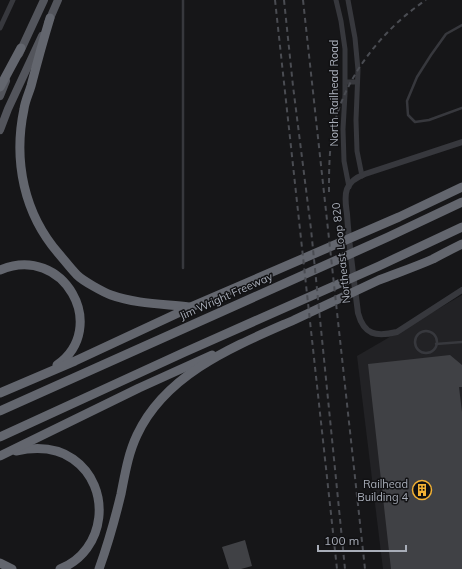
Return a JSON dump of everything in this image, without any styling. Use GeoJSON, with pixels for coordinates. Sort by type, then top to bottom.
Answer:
{"type":"FeatureCollection","features":[{"type":"Feature","properties":{"kind":"highway"},"geometry":{"type":"LineString","coordinates":[[50,18],[24,108],[20,135],[21,171],[33,214],[54,248],[78,276],[95,286],[111,295],[137,302],[193,306]]}},
{"type":"Feature","properties":{"kind":"highway"},"geometry":{"type":"LineString","coordinates":[[0,87],[21,48]]}},
{"type":"Feature","properties":{"kind":"highway"},"geometry":{"type":"LineString","coordinates":[[0,393],[193,306],[399,217],[462,187]]}},
{"type":"Feature","properties":{"kind":"highway","name":"Jim Wright Freeway"},"geometry":{"type":"LineString","coordinates":[[0,411],[388,237],[462,202]]}},
{"type":"Feature","properties":{"kind":"highway"},"geometry":{"type":"LineString","coordinates":[[0,437],[462,227]]}},
{"type":"Feature","properties":{"kind":"highway"},"geometry":{"type":"LineString","coordinates":[[99,569],[116,514],[130,455],[137,436],[152,411],[165,395],[179,382],[196,370],[241,344],[379,280],[432,260],[462,244]]}},
{"type":"Feature","properties":{"kind":"highway"},"geometry":{"type":"LineString","coordinates":[[0,270],[18,265],[44,268],[62,279],[69,287],[75,298],[80,316],[75,344],[70,353],[62,361],[39,376]]}},
{"type":"Feature","properties":{"kind":"highway"},"geometry":{"type":"LineString","coordinates":[[0,457],[177,370],[222,350],[241,344]]}},
{"type":"Feature","properties":{"kind":"highway"},"geometry":{"type":"LineString","coordinates":[[0,457],[17,451],[29,449],[52,450],[72,459],[85,470],[90,478],[98,501],[99,516],[96,533],[88,546],[74,562],[60,569]]}},
{"type":"Feature","properties":{"kind":"highway"},"geometry":{"type":"LineString","coordinates":[[0,562],[12,569]]}},
{"type":"Feature","properties":{"kind":"main road"},"geometry":{"type":"LineString","coordinates":[[0,96],[44,0]]}},
{"type":"Feature","properties":{"kind":"main road"},"geometry":{"type":"LineString","coordinates":[[0,130],[8,109],[58,0]]}},
{"type":"Feature","properties":{"kind":"street"},"geometry":{"type":"LineString","coordinates":[[0,28],[13,0]]}},
{"type":"Feature","properties":{"kind":"street","name":"North Railhead Road"},"geometry":{"type":"LineString","coordinates":[[336,0],[345,49],[346,82],[343,129],[344,161],[349,187]]}},
{"type":"Feature","properties":{"kind":"street","name":"North Railhead Road"},"geometry":{"type":"LineString","coordinates":[[348,0],[355,38],[358,70],[356,120],[357,151],[362,176]]}},
{"type":"Feature","properties":{"kind":"street"},"geometry":{"type":"LineString","coordinates":[[346,82],[357,82]]}},
{"type":"Feature","properties":{"kind":"street","name":"Northeast Loop 820"},"geometry":{"type":"LineString","coordinates":[[462,142],[356,178],[350,183],[346,196],[347,221],[358,313],[363,327],[372,333],[388,334],[397,332],[462,290]]}},
{"type":"Feature","properties":{"kind":"lane"},"geometry":{"type":"LineString","coordinates":[[183,0],[183,268]]}},
{"type":"Feature","properties":{"kind":"lane"},"geometry":{"type":"LineString","coordinates":[[462,25],[446,34],[417,76],[407,101],[408,115],[414,122],[429,120],[462,108]]}},
{"type":"Feature","properties":{"kind":"lane"},"geometry":{"type":"LineString","coordinates":[[424,331],[431,332],[436,337],[436,344],[430,352],[423,352],[417,348],[415,342],[420,333],[424,331]]}},
{"type":"Feature","properties":{"kind":"lane"},"geometry":{"type":"LineString","coordinates":[[436,344],[462,342]]}},
{"type":"Feature","properties":{"kind":"shaded area","name":"Railhead Building 4"},"geometry":{"type":"Polygon","coordinates":[[[462,295],[462,569],[383,569],[357,356],[462,295]]]}},
{"type":"Feature","properties":{"kind":"building","name":"Railhead Building 4"},"geometry":{"type":"Polygon","coordinates":[[[450,355],[462,365],[462,387],[459,387],[462,412],[462,569],[391,569],[368,364],[450,355]]]}},
{"type":"Feature","properties":{"kind":"building"},"geometry":{"type":"Polygon","coordinates":[[[245,540],[252,566],[241,569],[229,569],[222,547],[245,540]]]}},
{"type":"Feature","properties":{"kind":"railway"},"geometry":{"type":"LineString","coordinates":[[275,0],[337,569]]}},
{"type":"Feature","properties":{"kind":"railway"},"geometry":{"type":"LineString","coordinates":[[284,0],[311,229],[345,569]]}},
{"type":"Feature","properties":{"kind":"railway"},"geometry":{"type":"LineString","coordinates":[[303,0],[365,569]]}},
{"type":"Feature","properties":{"kind":"railway"},"geometry":{"type":"LineString","coordinates":[[329,192],[332,134],[339,107],[347,89],[368,55],[381,39],[395,24],[426,0]]}},
{"type":"Feature","properties":{"kind":"place","name":"Railhead Building 4"},"geometry":{"type":"Point","coordinates":[422,490]}}]}
